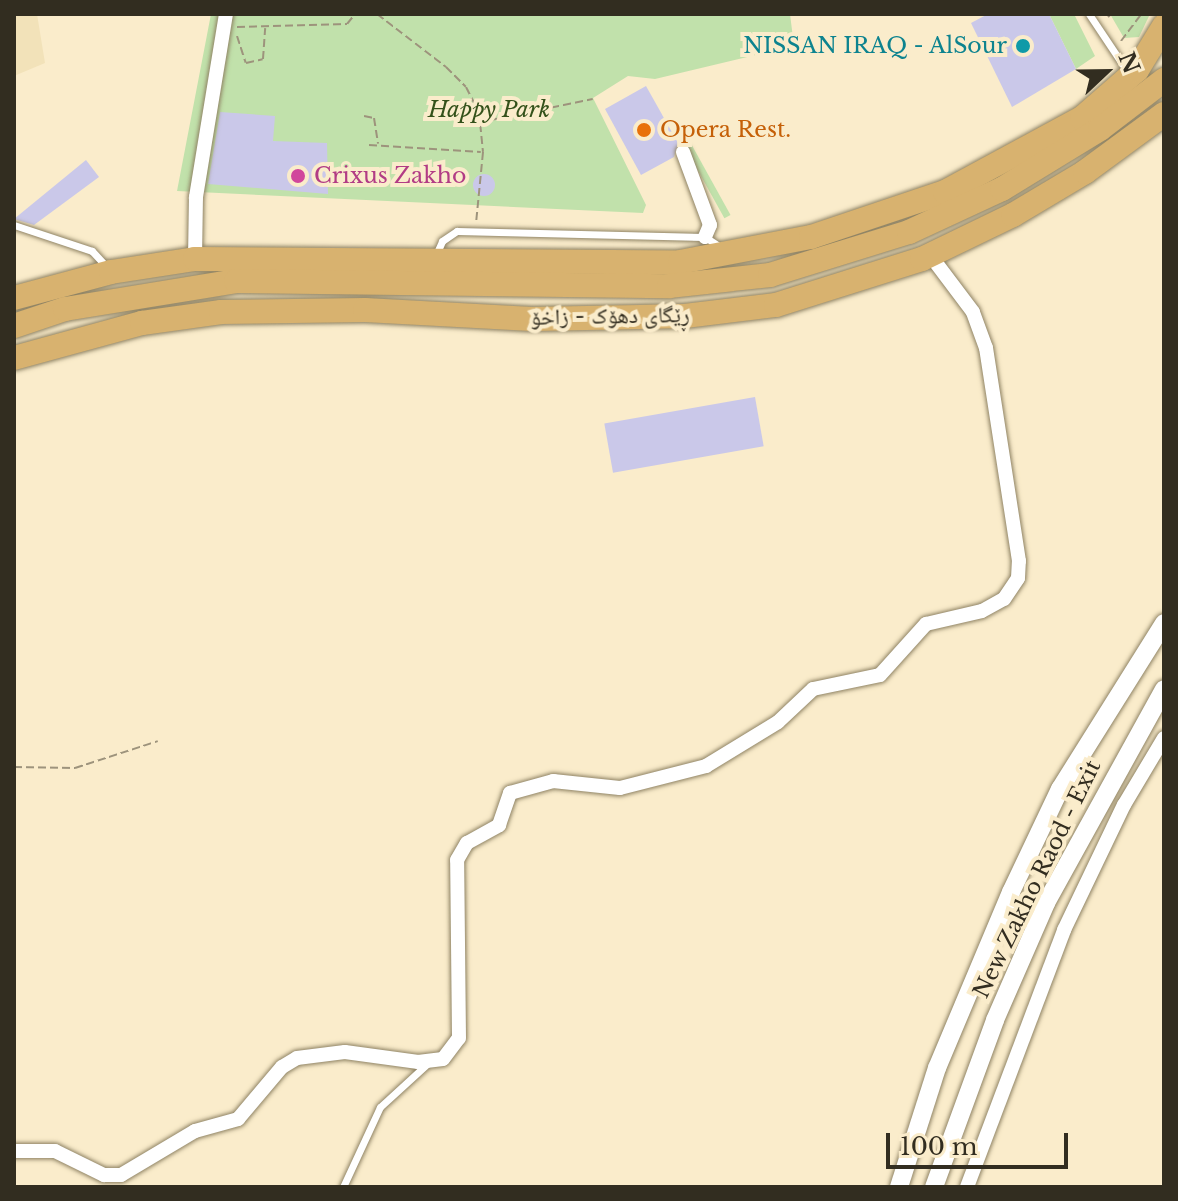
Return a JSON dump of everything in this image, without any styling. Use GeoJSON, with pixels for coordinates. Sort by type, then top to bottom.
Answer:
{"type":"FeatureCollection","features":[{"type":"Feature","properties":{"kind":"highway"},"geometry":{"type":"LineString","coordinates":[[14,298],[119,278],[195,259],[654,263],[730,254],[811,237],[945,192],[1082,118],[1130,76],[1155,48],[1164,26]]}},
{"type":"Feature","properties":{"kind":"highway","name":"ڕێگای دهۆک - زاخۆ"},"geometry":{"type":"LineString","coordinates":[[14,326],[65,309],[146,291],[236,281],[669,286],[770,275],[909,232],[1002,189],[1100,129],[1164,80]]}},
{"type":"Feature","properties":{"kind":"highway","name":"ڕێگای دهۆک - زاخۆ"},"geometry":{"type":"LineString","coordinates":[[14,358],[117,329],[221,312],[365,310],[532,319],[685,316],[776,305],[930,255],[1025,208],[1158,123]]}},
{"type":"Feature","properties":{"kind":"highway"},"geometry":{"type":"LineString","coordinates":[[811,237],[817,261]]}},
{"type":"Feature","properties":{"kind":"main road"},"geometry":{"type":"LineString","coordinates":[[899,1187],[937,1068],[1011,892],[1060,789],[1164,623]]}},
{"type":"Feature","properties":{"kind":"main road"},"geometry":{"type":"LineString","coordinates":[[1127,682],[1161,694]]}},
{"type":"Feature","properties":{"kind":"main road","name":"New Zakho Raod - Exit"},"geometry":{"type":"LineString","coordinates":[[934,1187],[995,1020],[1046,903],[1161,694]]}},
{"type":"Feature","properties":{"kind":"street"},"geometry":{"type":"LineString","coordinates":[[195,259],[196,197],[226,14]]}},
{"type":"Feature","properties":{"kind":"street"},"geometry":{"type":"LineString","coordinates":[[683,152],[710,225],[705,237]]}},
{"type":"Feature","properties":{"kind":"street"},"geometry":{"type":"LineString","coordinates":[[14,1151],[55,1151],[104,1175],[121,1175],[195,1131],[238,1119],[282,1067],[297,1058],[345,1052],[429,1062],[443,1059],[459,1038],[457,860],[467,843],[499,825],[510,793],[553,781],[620,788],[706,766],[778,722],[813,689],[880,675],[926,624],[982,611],[1014,586],[1019,561],[983,336],[965,300],[930,255]]}},
{"type":"Feature","properties":{"kind":"street"},"geometry":{"type":"LineString","coordinates":[[967,1187],[1064,930],[1124,805],[1164,738]]}},
{"type":"Feature","properties":{"kind":"lane"},"geometry":{"type":"LineString","coordinates":[[1089,14],[1130,76]]}},
{"type":"Feature","properties":{"kind":"lane"},"geometry":{"type":"LineString","coordinates":[[14,225],[92,251],[119,278]]}},
{"type":"Feature","properties":{"kind":"lane"},"geometry":{"type":"LineString","coordinates":[[434,261],[442,241],[457,231],[705,237],[730,254]]}},
{"type":"Feature","properties":{"kind":"lane"},"geometry":{"type":"LineString","coordinates":[[343,1187],[380,1107],[429,1062]]}},
{"type":"Feature","properties":{"kind":"path"},"geometry":{"type":"LineString","coordinates":[[265,26],[263,59],[246,63],[234,27],[265,26],[347,24],[355,14]]}},
{"type":"Feature","properties":{"kind":"path"},"geometry":{"type":"LineString","coordinates":[[378,14],[383,14]]}},
{"type":"Feature","properties":{"kind":"path"},"geometry":{"type":"LineString","coordinates":[[378,14],[466,87],[480,122],[483,152],[476,232]]}},
{"type":"Feature","properties":{"kind":"path"},"geometry":{"type":"LineString","coordinates":[[1115,53],[1141,14]]}},
{"type":"Feature","properties":{"kind":"path"},"geometry":{"type":"LineString","coordinates":[[480,122],[593,99]]}},
{"type":"Feature","properties":{"kind":"path"},"geometry":{"type":"LineString","coordinates":[[364,116],[374,118],[378,145]]}},
{"type":"Feature","properties":{"kind":"path"},"geometry":{"type":"LineString","coordinates":[[369,145],[483,152]]}},
{"type":"Feature","properties":{"kind":"path"},"geometry":{"type":"LineString","coordinates":[[14,767],[75,768],[158,741]]}},
{"type":"Feature","properties":{"kind":"shaded area"},"geometry":{"type":"Polygon","coordinates":[[[14,14],[37,14],[45,63],[14,76],[14,14]]]}},
{"type":"Feature","properties":{"kind":"green space","name":"Happy Park"},"geometry":{"type":"Polygon","coordinates":[[[211,14],[790,14],[794,46],[655,79],[628,76],[593,98],[646,205],[643,213],[177,191],[211,14]]]}},
{"type":"Feature","properties":{"kind":"green space"},"geometry":{"type":"Polygon","coordinates":[[[1049,14],[1074,14],[1095,56],[1076,69],[1049,14]]]}},
{"type":"Feature","properties":{"kind":"green space"},"geometry":{"type":"Polygon","coordinates":[[[1110,14],[1150,14],[1139,37],[1124,38],[1110,14]]]}},
{"type":"Feature","properties":{"kind":"green space"},"geometry":{"type":"Polygon","coordinates":[[[684,131],[731,215],[724,218],[678,134],[684,131]]]}},
{"type":"Feature","properties":{"kind":"building","name":"NISSAN IRAQ - AlSour"},"geometry":{"type":"Polygon","coordinates":[[[988,14],[1049,14],[1076,69],[1012,107],[971,23],[988,14]]]}},
{"type":"Feature","properties":{"kind":"building","name":"Opera Rest."},"geometry":{"type":"Polygon","coordinates":[[[646,86],[678,143],[674,157],[641,175],[605,109],[646,86]]]}},
{"type":"Feature","properties":{"kind":"building"},"geometry":{"type":"Polygon","coordinates":[[[220,112],[275,116],[273,141],[327,143],[328,194],[208,184],[220,112]]]}},
{"type":"Feature","properties":{"kind":"building"},"geometry":{"type":"Polygon","coordinates":[[[86,160],[99,177],[34,225],[14,219],[86,160]]]}},
{"type":"Feature","properties":{"kind":"building"},"geometry":{"type":"Polygon","coordinates":[[[480,174],[488,174],[495,185],[488,196],[480,196],[473,189],[473,181],[480,174]]]}},
{"type":"Feature","properties":{"kind":"building"},"geometry":{"type":"Polygon","coordinates":[[[755,397],[764,446],[613,473],[604,424],[755,397]]]}},
{"type":"Feature","properties":{"kind":"place","name":"NISSAN IRAQ - AlSour"},"geometry":{"type":"Point","coordinates":[1023,46]}},
{"type":"Feature","properties":{"kind":"place","name":"Opera Rest."},"geometry":{"type":"Point","coordinates":[644,130]}},
{"type":"Feature","properties":{"kind":"place","name":"Crixus Zakho"},"geometry":{"type":"Point","coordinates":[298,176]}}]}
